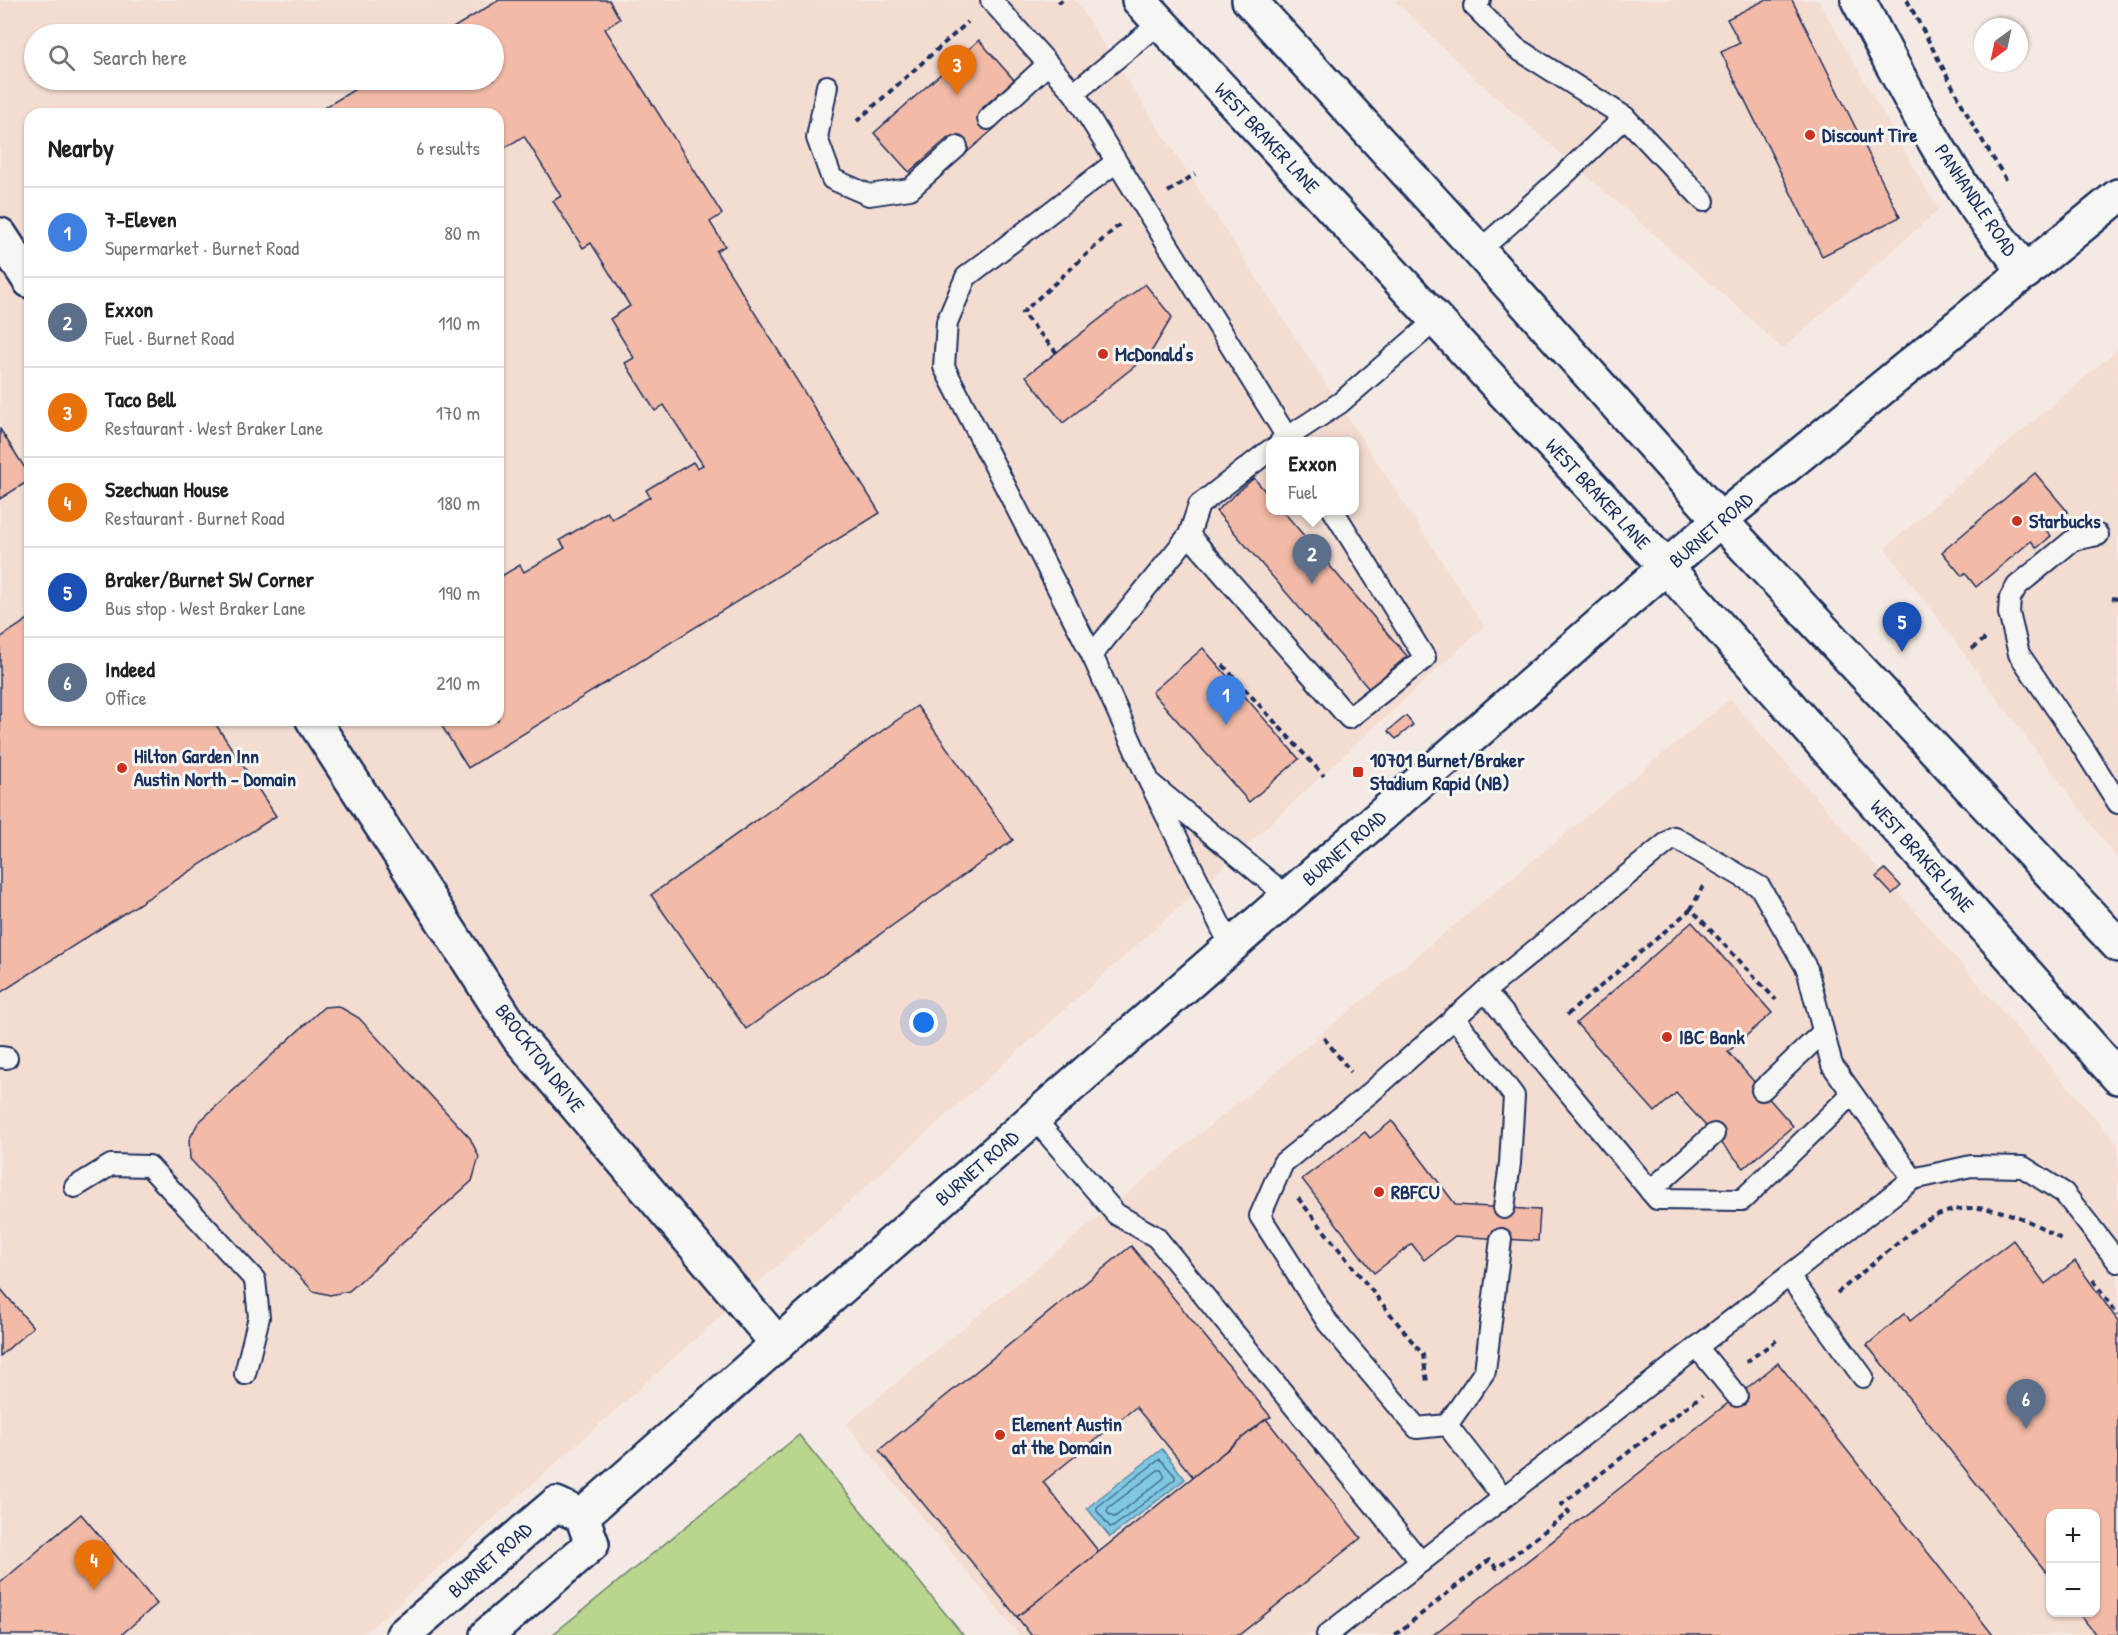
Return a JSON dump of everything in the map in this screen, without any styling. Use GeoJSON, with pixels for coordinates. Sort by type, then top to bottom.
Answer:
{"type":"FeatureCollection","features":[{"type":"Feature","properties":{"kind":"main road"},"geometry":{"type":"LineString","coordinates":[[1249,0],[1479,251],[1720,520],[2118,945]]}},
{"type":"Feature","properties":{"kind":"main road","name":"PANHANDLE ROAD"},"geometry":{"type":"LineString","coordinates":[[1858,0],[1908,95],[1940,149],[1978,210],[2026,272]]}},
{"type":"Feature","properties":{"kind":"main road","name":"WEST BRAKER LANE"},"geometry":{"type":"LineString","coordinates":[[1150,12],[1667,568],[2118,1077]]}},
{"type":"Feature","properties":{"kind":"main road","name":"BURNET ROAD"},"geometry":{"type":"LineString","coordinates":[[403,1635],[556,1504],[582,1516],[1034,1118],[1720,520],[2118,196]]}},
{"type":"Feature","properties":{"kind":"main road"},"geometry":{"type":"LineString","coordinates":[[0,235],[24,273]]}},
{"type":"Feature","properties":{"kind":"main road","name":"BROCKTON DRIVE"},"geometry":{"type":"LineString","coordinates":[[317,726],[518,1037],[778,1344]]}},
{"type":"Feature","properties":{"kind":"main road"},"geometry":{"type":"LineString","coordinates":[[487,1635],[592,1544],[582,1516]]}},
{"type":"Feature","properties":{"kind":"lane"},"geometry":{"type":"LineString","coordinates":[[991,0],[1074,93],[1284,437]]}},
{"type":"Feature","properties":{"kind":"lane"},"geometry":{"type":"LineString","coordinates":[[1474,2],[1516,48],[1625,117],[1704,201]]}},
{"type":"Feature","properties":{"kind":"lane"},"geometry":{"type":"LineString","coordinates":[[1074,93],[1150,12]]}},
{"type":"Feature","properties":{"kind":"lane"},"geometry":{"type":"LineString","coordinates":[[988,119],[1048,64]]}},
{"type":"Feature","properties":{"kind":"lane"},"geometry":{"type":"LineString","coordinates":[[827,86],[817,138],[832,179],[869,195],[910,189],[957,147]]}},
{"type":"Feature","properties":{"kind":"lane"},"geometry":{"type":"LineString","coordinates":[[1479,251],[1625,117]]}},
{"type":"Feature","properties":{"kind":"lane"},"geometry":{"type":"LineString","coordinates":[[1116,162],[966,277],[947,322],[944,368],[1092,655],[1150,783],[1231,947]]}},
{"type":"Feature","properties":{"kind":"lane"},"geometry":{"type":"LineString","coordinates":[[1290,437],[1340,403],[1436,320]]}},
{"type":"Feature","properties":{"kind":"lane"},"geometry":{"type":"LineString","coordinates":[[1092,655],[1189,535],[1199,505],[1266,453]]}},
{"type":"Feature","properties":{"kind":"lane"},"geometry":{"type":"LineString","coordinates":[[1189,535],[1349,718],[1425,658],[1336,515]]}},
{"type":"Feature","properties":{"kind":"lane"},"geometry":{"type":"LineString","coordinates":[[2098,535],[2073,540],[2017,586],[2010,598],[2009,613],[2019,654],[2118,803]]}},
{"type":"Feature","properties":{"kind":"lane"},"geometry":{"type":"LineString","coordinates":[[1150,783],[1288,897]]}},
{"type":"Feature","properties":{"kind":"lane"},"geometry":{"type":"LineString","coordinates":[[1501,1239],[1485,1371],[1447,1425],[1417,1428],[1328,1323],[1260,1216],[1283,1163],[1369,1094],[1485,991],[1674,837],[1760,886],[1807,969],[1832,1065],[1913,1179]]}},
{"type":"Feature","properties":{"kind":"lane"},"geometry":{"type":"LineString","coordinates":[[1485,991],[1657,1200],[1742,1200],[1852,1094]]}},
{"type":"Feature","properties":{"kind":"lane"},"geometry":{"type":"LineString","coordinates":[[1454,1017],[1514,1096],[1510,1162],[1504,1208]]}},
{"type":"Feature","properties":{"kind":"lane"},"geometry":{"type":"LineString","coordinates":[[1762,1090],[1823,1032]]}},
{"type":"Feature","properties":{"kind":"lane"},"geometry":{"type":"LineString","coordinates":[[1034,1118],[1116,1214],[1156,1237],[1421,1562]]}},
{"type":"Feature","properties":{"kind":"lane"},"geometry":{"type":"LineString","coordinates":[[1650,1191],[1714,1134]]}},
{"type":"Feature","properties":{"kind":"lane"},"geometry":{"type":"LineString","coordinates":[[75,1187],[111,1165],[148,1166],[255,1280],[259,1317],[245,1374]]}},
{"type":"Feature","properties":{"kind":"lane"},"geometry":{"type":"LineString","coordinates":[[1327,1635],[1913,1179],[1971,1166],[2023,1167],[2064,1193],[2118,1262]]}},
{"type":"Feature","properties":{"kind":"lane"},"geometry":{"type":"LineString","coordinates":[[1788,1276],[1863,1377]]}},
{"type":"Feature","properties":{"kind":"lane"},"geometry":{"type":"LineString","coordinates":[[1697,1347],[1737,1396]]}},
{"type":"Feature","properties":{"kind":"lane"},"geometry":{"type":"LineString","coordinates":[[1447,1425],[1503,1497]]}},
{"type":"Feature","properties":{"kind":"path"},"geometry":{"type":"LineString","coordinates":[[1907,0],[1973,125],[2007,181]]}},
{"type":"Feature","properties":{"kind":"path"},"geometry":{"type":"LineString","coordinates":[[857,121],[968,22]]}},
{"type":"Feature","properties":{"kind":"path"},"geometry":{"type":"LineString","coordinates":[[1167,193],[1195,174]]}},
{"type":"Feature","properties":{"kind":"path"},"geometry":{"type":"LineString","coordinates":[[1057,353],[1022,313],[1120,224]]}},
{"type":"Feature","properties":{"kind":"path"},"geometry":{"type":"LineString","coordinates":[[2112,598],[2118,599]]}},
{"type":"Feature","properties":{"kind":"path"},"geometry":{"type":"LineString","coordinates":[[1223,665],[1324,776]]}},
{"type":"Feature","properties":{"kind":"path"},"geometry":{"type":"LineString","coordinates":[[1567,1015],[1691,909],[1707,880]]}},
{"type":"Feature","properties":{"kind":"path"},"geometry":{"type":"LineString","coordinates":[[1691,909],[1776,1000]]}},
{"type":"Feature","properties":{"kind":"path"},"geometry":{"type":"LineString","coordinates":[[1324,1038],[1352,1073]]}},
{"type":"Feature","properties":{"kind":"path"},"geometry":{"type":"LineString","coordinates":[[1293,1192],[1423,1355],[1427,1382]]}},
{"type":"Feature","properties":{"kind":"path"},"geometry":{"type":"LineString","coordinates":[[1834,1296],[1925,1221],[1949,1211],[1971,1208],[1997,1210],[2039,1225],[2063,1240]]}},
{"type":"Feature","properties":{"kind":"path"},"geometry":{"type":"LineString","coordinates":[[2091,1278],[2118,1315]]}},
{"type":"Feature","properties":{"kind":"path"},"geometry":{"type":"LineString","coordinates":[[1395,1635],[1489,1560],[1497,1568],[1569,1512],[1563,1504],[1777,1340]]}},
{"type":"Feature","properties":{"kind":"shaded area"},"geometry":{"type":"Polygon","coordinates":[[[0,0],[1075,0],[1484,626],[1182,905],[363,1635],[0,1635],[0,0]]]}},
{"type":"Feature","properties":{"kind":"shaded area"},"geometry":{"type":"Polygon","coordinates":[[[1394,0],[1818,0],[1938,210],[1782,349],[1741,310],[1476,80],[1394,0]]]}},
{"type":"Feature","properties":{"kind":"shaded area"},"geometry":{"type":"Polygon","coordinates":[[[2118,349],[2118,860],[1885,548],[2118,349]]]}},
{"type":"Feature","properties":{"kind":"shaded area"},"geometry":{"type":"Polygon","coordinates":[[[1730,699],[2118,1144],[2118,1635],[1019,1635],[846,1424],[1730,699]]]}},
{"type":"Feature","properties":{"kind":"green space"},"geometry":{"type":"Polygon","coordinates":[[[799,1435],[963,1635],[552,1635],[799,1435]]]}},
{"type":"Feature","properties":{"kind":"water"},"geometry":{"type":"Polygon","coordinates":[[[1162,1449],[1185,1479],[1110,1537],[1087,1508],[1162,1449]]]}},
{"type":"Feature","properties":{"kind":"building"},"geometry":{"type":"Polygon","coordinates":[[[499,0],[609,0],[620,19],[605,29],[722,214],[710,222],[725,246],[716,251],[880,513],[468,768],[442,726],[504,726],[504,574],[520,565],[524,572],[565,548],[560,540],[607,512],[612,519],[650,497],[646,490],[693,462],[697,468],[703,465],[664,405],[655,411],[625,363],[634,358],[610,319],[630,306],[591,243],[583,248],[553,201],[561,196],[524,136],[504,148],[504,108],[324,108],[354,90],[504,90],[504,24],[459,24],[499,0]]]}},
{"type":"Feature","properties":{"kind":"building","name":"Discount Tire"},"geometry":{"type":"Polygon","coordinates":[[[1765,0],[1792,0],[1900,217],[1822,256],[1721,52],[1740,43],[1727,19],[1765,0]]]}},
{"type":"Feature","properties":{"kind":"building"},"geometry":{"type":"Polygon","coordinates":[[[979,40],[1014,80],[980,110],[996,127],[964,155],[948,138],[909,172],[874,133],[979,40]]]}},
{"type":"Feature","properties":{"kind":"building","name":"McDonald's"},"geometry":{"type":"Polygon","coordinates":[[[1145,284],[1172,317],[1150,354],[1063,423],[1026,376],[1145,284]]]}},
{"type":"Feature","properties":{"kind":"building"},"geometry":{"type":"Polygon","coordinates":[[[0,429],[24,467],[24,484],[0,499],[0,429]]]}},
{"type":"Feature","properties":{"kind":"building","name":"Starbucks"},"geometry":{"type":"Polygon","coordinates":[[[2035,473],[2068,512],[2046,530],[2051,536],[2037,548],[2031,541],[1976,587],[1965,573],[1962,576],[1942,552],[2035,473]]]}},
{"type":"Feature","properties":{"kind":"building"},"geometry":{"type":"Polygon","coordinates":[[[1254,478],[1266,492],[1266,515],[1286,515],[1407,656],[1369,689],[1216,511],[1254,478]]]}},
{"type":"Feature","properties":{"kind":"building","name":"Hilton Garden Inn Austin North - Domain"},"geometry":{"type":"Polygon","coordinates":[[[24,622],[24,726],[217,726],[276,816],[0,993],[0,638],[24,622]]]}},
{"type":"Feature","properties":{"kind":"building"},"geometry":{"type":"Polygon","coordinates":[[[1203,648],[1299,759],[1249,802],[1152,692],[1203,648]]]}},
{"type":"Feature","properties":{"kind":"building"},"geometry":{"type":"Polygon","coordinates":[[[917,706],[1013,840],[746,1029],[651,895],[917,706]]]}},
{"type":"Feature","properties":{"kind":"building"},"geometry":{"type":"Polygon","coordinates":[[[1406,716],[1413,725],[1396,739],[1388,731],[1406,716]]]}},
{"type":"Feature","properties":{"kind":"building"},"geometry":{"type":"Polygon","coordinates":[[[1885,869],[1901,886],[1892,894],[1876,877],[1885,869]]]}},
{"type":"Feature","properties":{"kind":"building","name":"IBC Bank"},"geometry":{"type":"Polygon","coordinates":[[[1692,922],[1772,1013],[1728,1052],[1793,1126],[1744,1168],[1676,1093],[1655,1112],[1576,1023],[1692,922]]]}},
{"type":"Feature","properties":{"kind":"building"},"geometry":{"type":"Polygon","coordinates":[[[338,1006],[359,1018],[470,1138],[479,1157],[472,1181],[349,1291],[330,1295],[313,1291],[190,1159],[189,1140],[198,1123],[324,1007],[338,1006]]]}},
{"type":"Feature","properties":{"kind":"building","name":"RBFCU"},"geometry":{"type":"Polygon","coordinates":[[[1392,1121],[1456,1205],[1540,1210],[1538,1241],[1455,1236],[1424,1260],[1412,1244],[1374,1273],[1302,1179],[1365,1132],[1370,1138],[1392,1121]]]}},
{"type":"Feature","properties":{"kind":"building"},"geometry":{"type":"Polygon","coordinates":[[[2013,1240],[2045,1284],[2075,1261],[2118,1321],[2118,1635],[2096,1635],[2082,1617],[2100,1617],[2100,1509],[2046,1509],[2046,1572],[1867,1345],[1905,1313],[1910,1321],[2013,1240]]]}},
{"type":"Feature","properties":{"kind":"building","name":"Element Austin at the Domain"},"geometry":{"type":"Polygon","coordinates":[[[1131,1246],[1271,1417],[1193,1477],[1136,1407],[1043,1482],[1099,1552],[1017,1617],[879,1450],[1131,1246]]]}},
{"type":"Feature","properties":{"kind":"building"},"geometry":{"type":"Polygon","coordinates":[[[0,1288],[33,1327],[0,1356],[0,1288]]]}},
{"type":"Feature","properties":{"kind":"building"},"geometry":{"type":"Polygon","coordinates":[[[1778,1363],[1993,1635],[1433,1635],[1737,1396],[1778,1363]]]}},
{"type":"Feature","properties":{"kind":"building"},"geometry":{"type":"Polygon","coordinates":[[[1266,1419],[1361,1538],[1239,1635],[1031,1635],[1017,1617],[1266,1419]]]}},
{"type":"Feature","properties":{"kind":"building"},"geometry":{"type":"Polygon","coordinates":[[[81,1514],[157,1604],[121,1635],[0,1635],[0,1583],[81,1514]]]}},
{"type":"Feature","properties":{"kind":"place","name":"Taco Bell"},"geometry":{"type":"Point","coordinates":[957,95]}},
{"type":"Feature","properties":{"kind":"place","name":"Discount Tire"},"geometry":{"type":"Point","coordinates":[1810,135]}},
{"type":"Feature","properties":{"kind":"place","name":"McDonald's"},"geometry":{"type":"Point","coordinates":[1103,354]}},
{"type":"Feature","properties":{"kind":"place","name":"Starbucks"},"geometry":{"type":"Point","coordinates":[2017,521]}},
{"type":"Feature","properties":{"kind":"place","name":"Exxon"},"geometry":{"type":"Point","coordinates":[1312,584]}},
{"type":"Feature","properties":{"kind":"place","name":"Braker/Burnet SW Corner"},"geometry":{"type":"Point","coordinates":[1902,652]}},
{"type":"Feature","properties":{"kind":"place","name":"7-Eleven"},"geometry":{"type":"Point","coordinates":[1226,725]}},
{"type":"Feature","properties":{"kind":"place","name":"Hilton Garden Inn Austin North - Domain"},"geometry":{"type":"Point","coordinates":[122,768]}},
{"type":"Feature","properties":{"kind":"place","name":"10701 Burnet/Braker Stadium Rapid (NB)"},"geometry":{"type":"Point","coordinates":[1358,772]}},
{"type":"Feature","properties":{"kind":"place","name":"IBC Bank"},"geometry":{"type":"Point","coordinates":[1667,1037]}},
{"type":"Feature","properties":{"kind":"place","name":"RBFCU"},"geometry":{"type":"Point","coordinates":[1379,1192]}},
{"type":"Feature","properties":{"kind":"place","name":"Indeed"},"geometry":{"type":"Point","coordinates":[2026,1429]}},
{"type":"Feature","properties":{"kind":"place","name":"Element Austin at the Domain"},"geometry":{"type":"Point","coordinates":[1000,1435]}},
{"type":"Feature","properties":{"kind":"place","name":"Szechuan House"},"geometry":{"type":"Point","coordinates":[94,1590]}}]}
